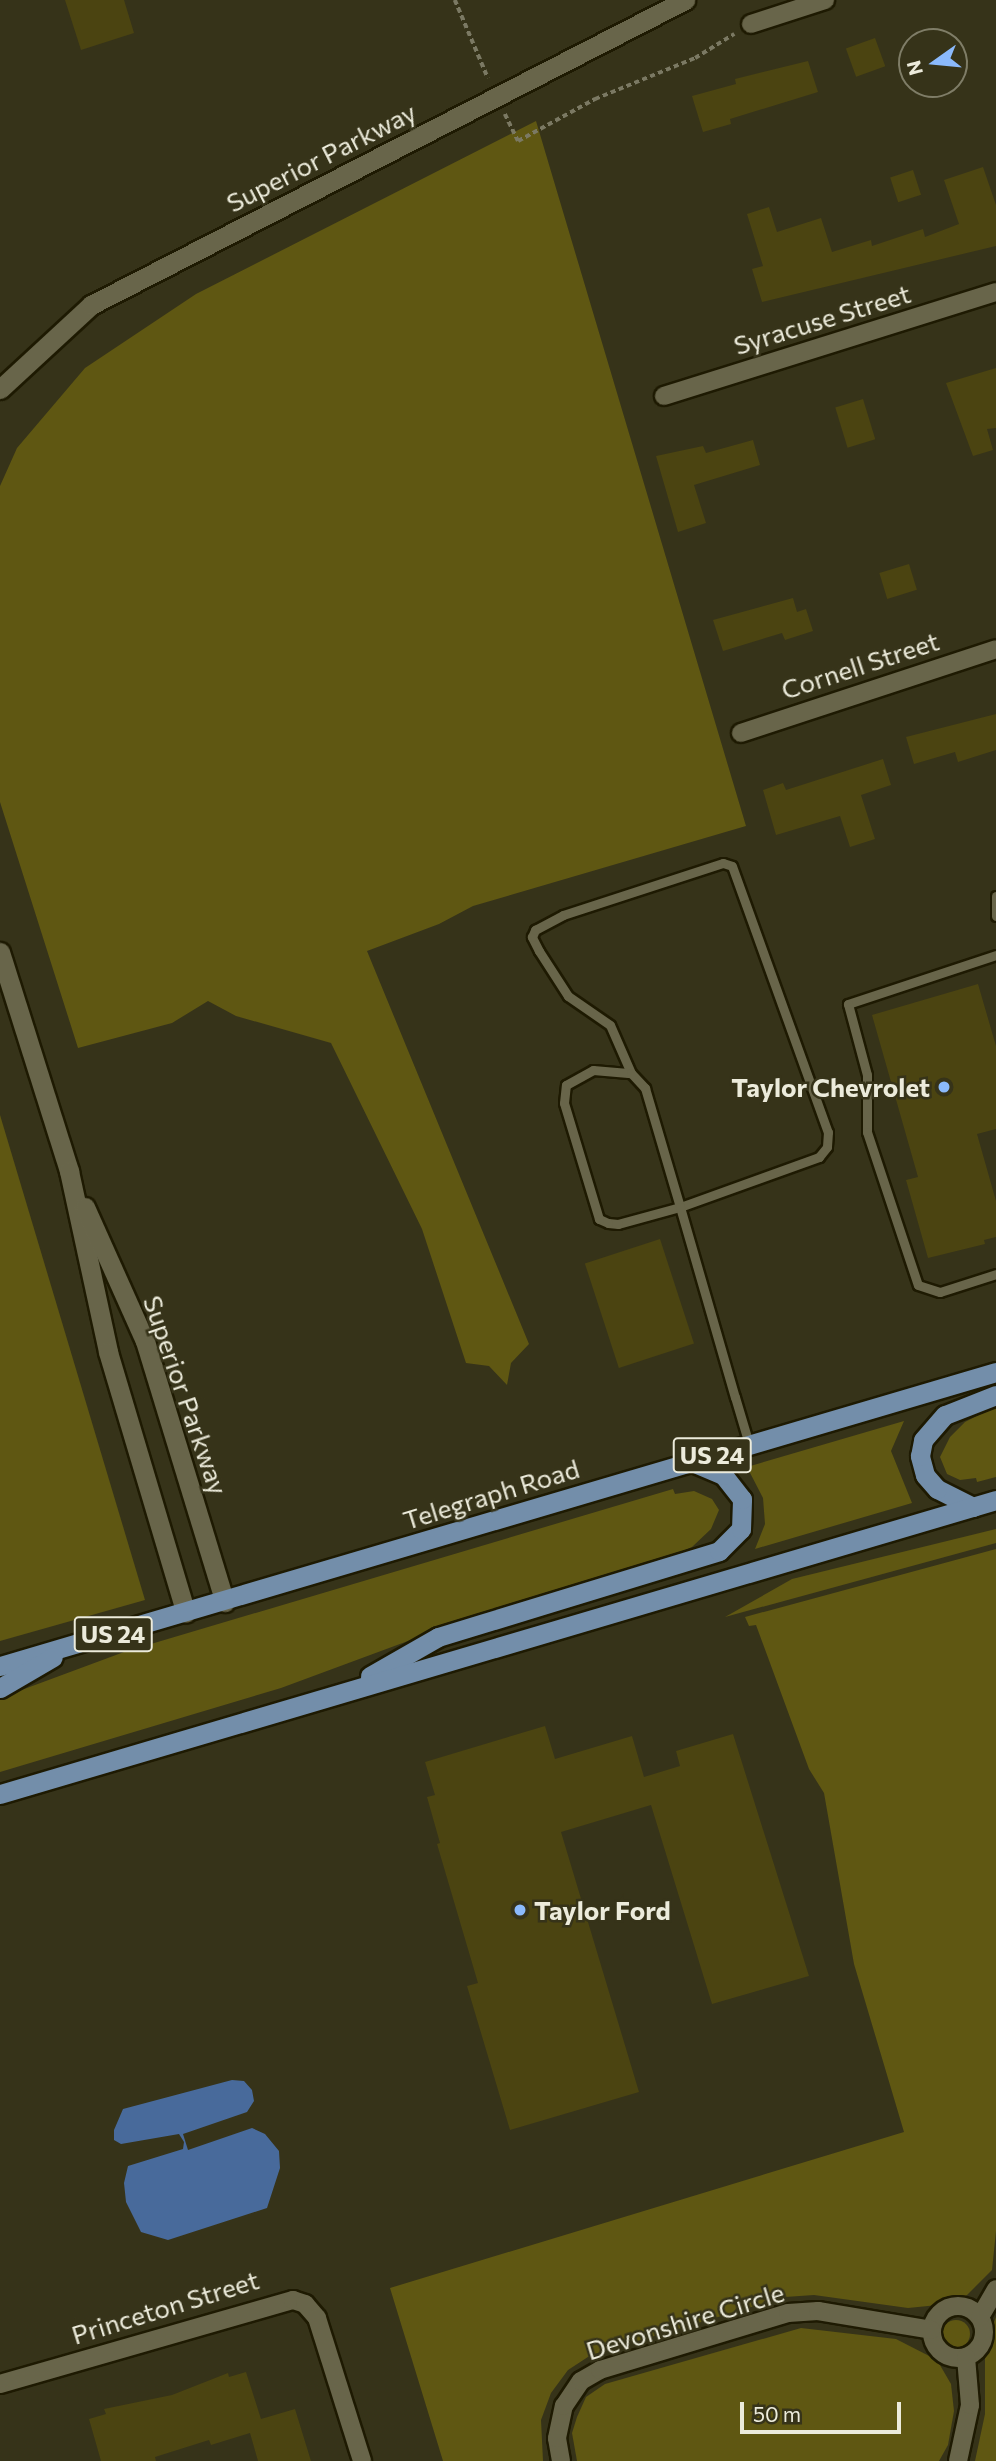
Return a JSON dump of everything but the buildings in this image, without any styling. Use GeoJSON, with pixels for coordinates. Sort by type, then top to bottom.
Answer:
{"type":"FeatureCollection","features":[{"type":"Feature","properties":{"kind":"main road","name":"Superior Parkway"},"geometry":{"type":"LineString","coordinates":[[0,389],[91,305],[685,0]]}},
{"type":"Feature","properties":{"kind":"main road","name":"Superior Parkway"},"geometry":{"type":"LineString","coordinates":[[0,952],[69,1171],[108,1352],[186,1613]]}},
{"type":"Feature","properties":{"kind":"main road","name":"Superior Parkway"},"geometry":{"type":"LineString","coordinates":[[69,1171],[145,1341],[225,1602]]}},
{"type":"Feature","properties":{"kind":"main road","name":"Telegraph Road"},"geometry":{"type":"LineString","coordinates":[[0,1666],[225,1602],[690,1461],[996,1372]]}},
{"type":"Feature","properties":{"kind":"main road"},"geometry":{"type":"LineString","coordinates":[[973,1507],[937,1489],[925,1475],[920,1456],[923,1440],[945,1415],[996,1395]]}},
{"type":"Feature","properties":{"kind":"main road"},"geometry":{"type":"LineString","coordinates":[[338,1693],[438,1637],[690,1563],[719,1551],[741,1529],[742,1499],[723,1475],[690,1461]]}},
{"type":"Feature","properties":{"kind":"main road"},"geometry":{"type":"LineString","coordinates":[[0,1794],[996,1500]]}},
{"type":"Feature","properties":{"kind":"main road"},"geometry":{"type":"LineString","coordinates":[[0,1688],[68,1646]]}},
{"type":"Feature","properties":{"kind":"street"},"geometry":{"type":"LineString","coordinates":[[751,24],[825,0]]}},
{"type":"Feature","properties":{"kind":"street","name":"Syracuse Street"},"geometry":{"type":"LineString","coordinates":[[664,396],[996,292]]}},
{"type":"Feature","properties":{"kind":"street","name":"Cornell Street"},"geometry":{"type":"LineString","coordinates":[[741,733],[996,649]]}},
{"type":"Feature","properties":{"kind":"street"},"geometry":{"type":"LineString","coordinates":[[958,2461],[970,2405],[966,2357],[983,2340],[980,2318],[996,2289]]}},
{"type":"Feature","properties":{"kind":"street","name":"Princeton Street"},"geometry":{"type":"LineString","coordinates":[[0,2384],[293,2300],[305,2304],[317,2318],[362,2461]]}},
{"type":"Feature","properties":{"kind":"street"},"geometry":{"type":"LineString","coordinates":[[966,2357],[942,2353],[931,2330],[937,2315],[951,2306],[967,2307],[980,2318]]}},
{"type":"Feature","properties":{"kind":"street","name":"Devonshire Circle"},"geometry":{"type":"LineString","coordinates":[[561,2461],[557,2438],[564,2406],[582,2381],[600,2370],[788,2313],[818,2311],[931,2330]]}},
{"type":"Feature","properties":{"kind":"lane"},"geometry":{"type":"LineString","coordinates":[[631,1073],[593,1070],[566,1085],[564,1103],[599,1219],[618,1224],[680,1207],[818,1157],[827,1147],[828,1132],[732,866],[723,863],[563,915],[535,930],[533,937],[568,996],[610,1025],[631,1073],[645,1088],[680,1207],[748,1444]]}},
{"type":"Feature","properties":{"kind":"lane"},"geometry":{"type":"LineString","coordinates":[[996,896],[996,916]]}},
{"type":"Feature","properties":{"kind":"lane"},"geometry":{"type":"LineString","coordinates":[[996,955],[848,1004],[867,1075],[867,1132],[918,1284],[940,1292],[996,1274]]}},
{"type":"Feature","properties":{"kind":"shaded area"},"geometry":{"type":"Polygon","coordinates":[[[536,121],[746,826],[473,906],[439,924],[367,951],[529,1344],[511,1363],[507,1385],[489,1366],[466,1363],[422,1229],[331,1043],[236,1016],[208,1001],[172,1023],[78,1048],[0,802],[0,486],[17,448],[85,368],[196,294],[536,121]]]}},
{"type":"Feature","properties":{"kind":"shaded area"},"geometry":{"type":"Polygon","coordinates":[[[0,1115],[145,1600],[0,1641],[0,1115]]]}},
{"type":"Feature","properties":{"kind":"shaded area"},"geometry":{"type":"Polygon","coordinates":[[[996,1406],[996,1477],[977,1482],[976,1478],[960,1480],[947,1474],[940,1457],[950,1437],[965,1422],[996,1406]]]}},
{"type":"Feature","properties":{"kind":"shaded area"},"geometry":{"type":"Polygon","coordinates":[[[904,1421],[891,1451],[912,1503],[755,1549],[765,1524],[763,1498],[747,1467],[904,1421]]]}},
{"type":"Feature","properties":{"kind":"shaded area"},"geometry":{"type":"Polygon","coordinates":[[[673,1489],[675,1494],[694,1491],[712,1499],[719,1510],[711,1529],[692,1547],[669,1557],[671,1561],[408,1641],[281,1688],[0,1772],[0,1698],[124,1652],[673,1489]]]}},
{"type":"Feature","properties":{"kind":"shaded area"},"geometry":{"type":"Polygon","coordinates":[[[996,1529],[996,1543],[725,1617],[792,1579],[996,1529]]]}},
{"type":"Feature","properties":{"kind":"shaded area"},"geometry":{"type":"Polygon","coordinates":[[[996,1549],[996,2231],[992,2270],[967,2295],[948,2304],[908,2308],[814,2295],[785,2297],[591,2355],[568,2370],[551,2393],[541,2420],[543,2461],[443,2461],[390,2288],[904,2132],[854,1964],[824,1793],[809,1769],[756,1625],[749,1626],[745,1617],[996,1549]]]}},
{"type":"Feature","properties":{"kind":"shaded area"},"geometry":{"type":"Polygon","coordinates":[[[996,2317],[996,2461],[975,2461],[985,2414],[985,2347],[996,2317]]]}},
{"type":"Feature","properties":{"kind":"shaded area"},"geometry":{"type":"Polygon","coordinates":[[[956,2320],[966,2324],[970,2334],[966,2344],[956,2348],[946,2344],[942,2334],[946,2324],[956,2320]]]}},
{"type":"Feature","properties":{"kind":"shaded area"},"geometry":{"type":"Polygon","coordinates":[[[801,2328],[896,2339],[937,2360],[951,2384],[954,2411],[948,2445],[939,2461],[577,2461],[572,2433],[577,2417],[586,2397],[605,2384],[801,2328]]]}},
{"type":"Feature","properties":{"kind":"water"},"geometry":{"type":"Polygon","coordinates":[[[232,2080],[244,2081],[252,2090],[254,2101],[247,2112],[183,2134],[188,2150],[252,2128],[265,2134],[279,2151],[280,2168],[267,2208],[168,2240],[141,2232],[126,2202],[124,2183],[128,2166],[183,2149],[184,2142],[179,2134],[121,2144],[114,2140],[114,2130],[123,2109],[232,2080]]]}},
{"type":"Feature","properties":{"kind":"place","name":"Taylor Chevrolet"},"geometry":{"type":"Point","coordinates":[944,1087]}},
{"type":"Feature","properties":{"kind":"place","name":"Taylor Ford"},"geometry":{"type":"Point","coordinates":[520,1910]}}]}
